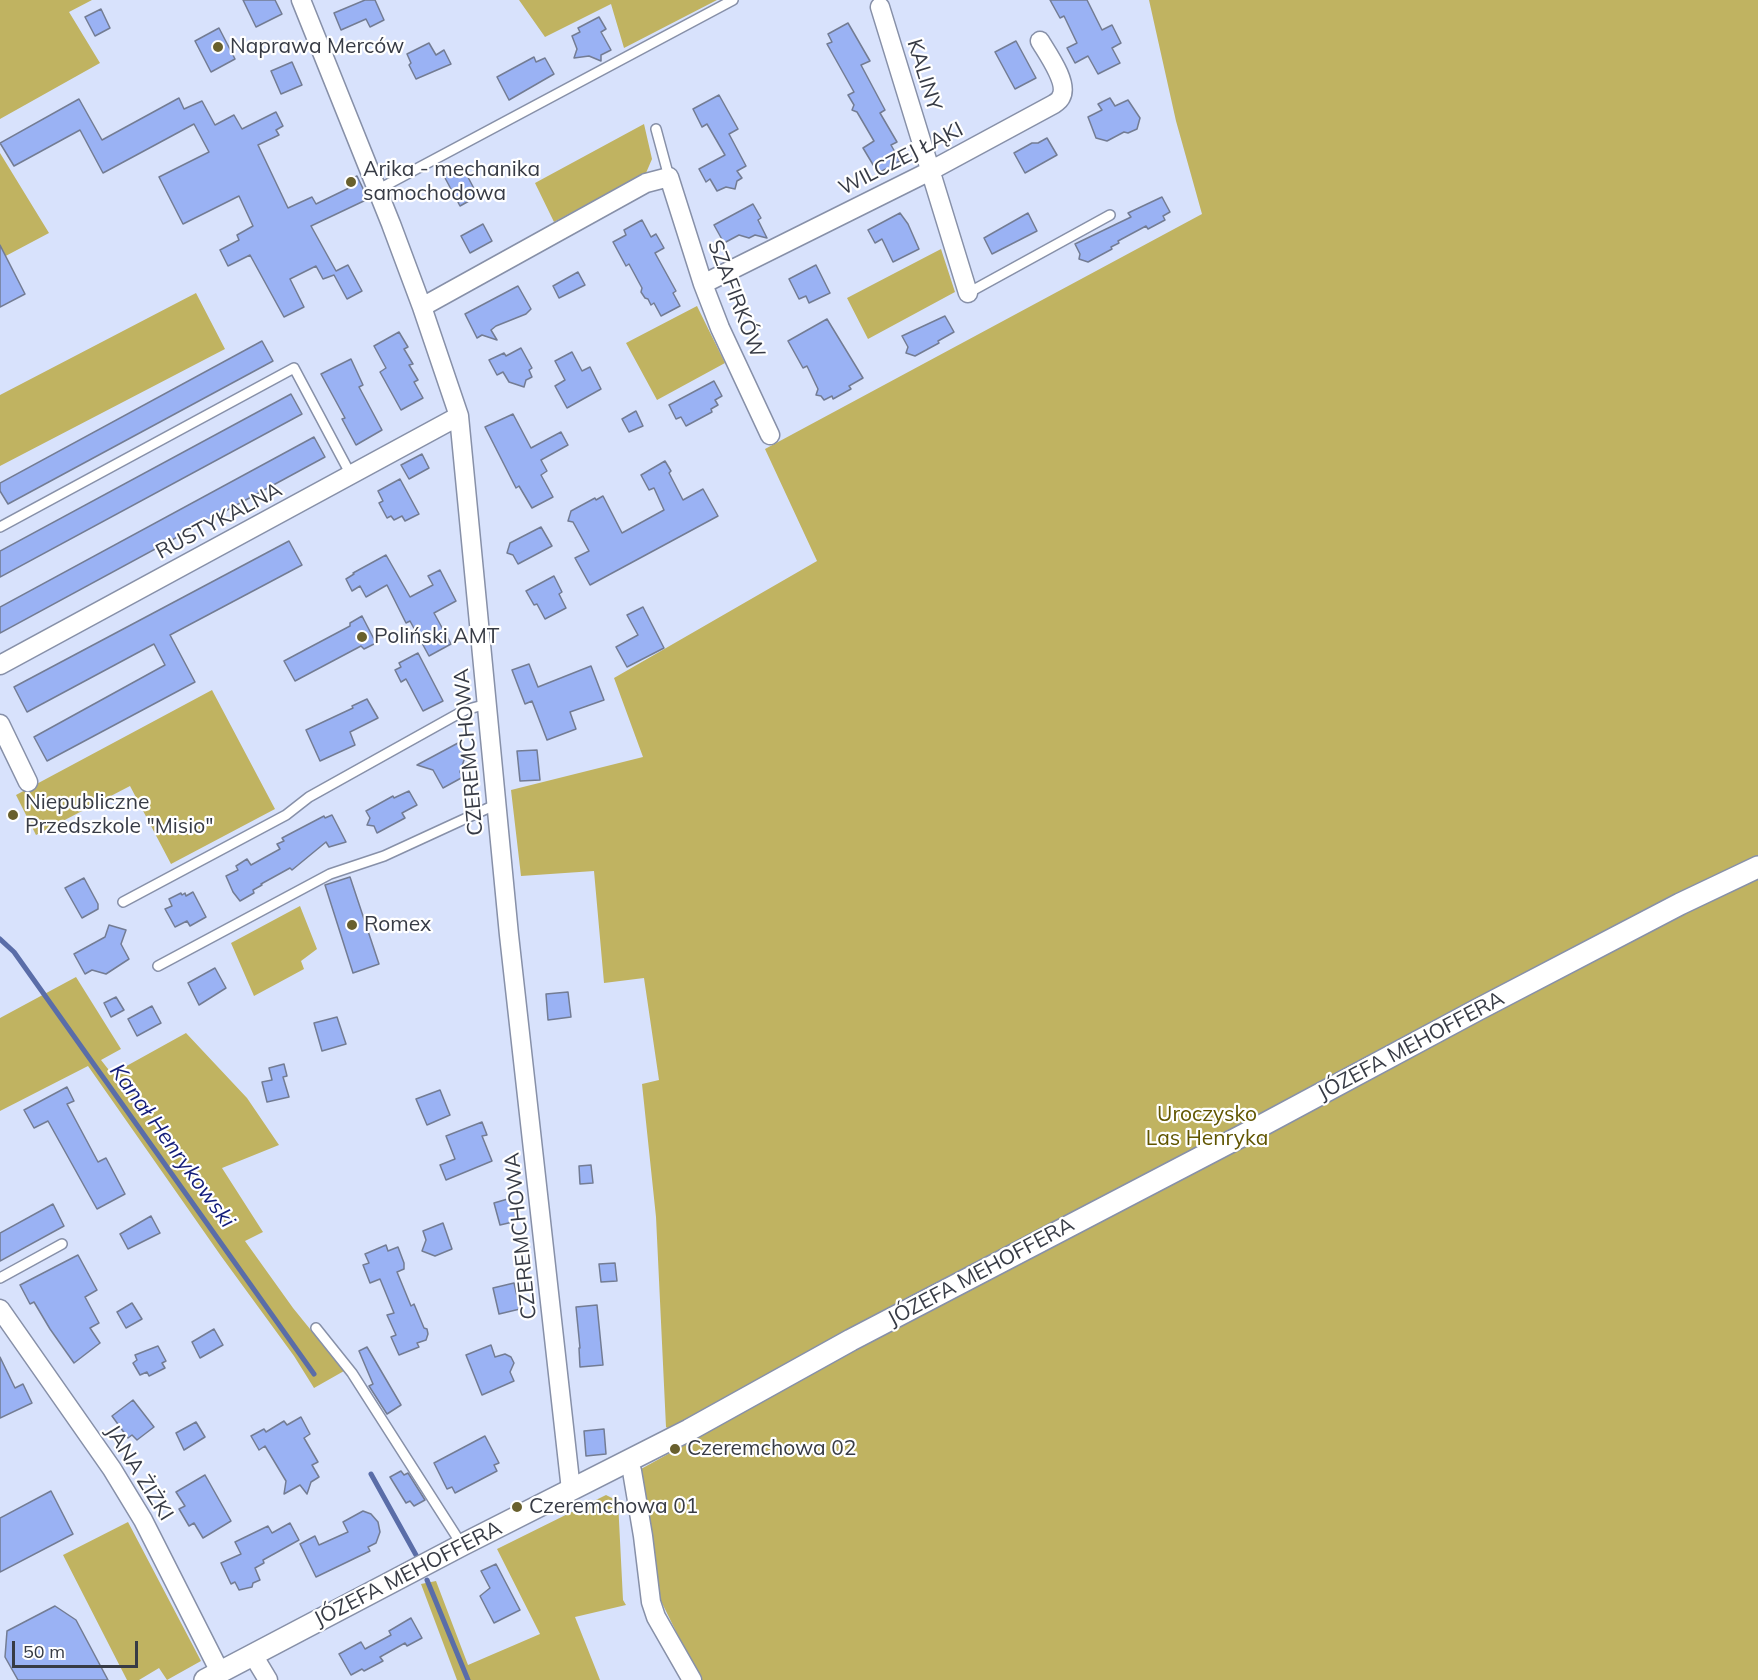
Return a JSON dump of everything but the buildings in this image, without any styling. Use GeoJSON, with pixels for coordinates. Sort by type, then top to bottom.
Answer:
{"type":"FeatureCollection","features":[{"type":"Feature","properties":{"kind":"street","name":"CZEREMCHOWA"},"geometry":{"type":"LineString","coordinates":[[301,0],[378,190],[422,307],[459,416],[509,935],[571,1490]]}},
{"type":"Feature","properties":{"kind":"street","name":"KALINY"},"geometry":{"type":"LineString","coordinates":[[880,7],[968,293]]}},
{"type":"Feature","properties":{"kind":"street","name":"WILCZEJ ŁĄKI"},"geometry":{"type":"LineString","coordinates":[[703,284],[930,171],[1054,104],[1062,97],[1063,87],[1060,76],[1040,40]]}},
{"type":"Feature","properties":{"kind":"street","name":"SZAFIRKÓW"},"geometry":{"type":"LineString","coordinates":[[669,177],[703,284],[720,328],[770,435]]}},
{"type":"Feature","properties":{"kind":"street"},"geometry":{"type":"LineString","coordinates":[[422,307],[646,183],[669,177]]}},
{"type":"Feature","properties":{"kind":"street","name":"RUSTYKALNA"},"geometry":{"type":"LineString","coordinates":[[0,665],[459,416]]}},
{"type":"Feature","properties":{"kind":"street"},"geometry":{"type":"LineString","coordinates":[[0,724],[28,782]]}},
{"type":"Feature","properties":{"kind":"street","name":"JÓZEFA MEHOFFERA"},"geometry":{"type":"LineString","coordinates":[[212,1676],[628,1461],[851,1340],[1477,1010],[1680,904],[1758,867]]}},
{"type":"Feature","properties":{"kind":"street","name":"JANA ŻIŻKI"},"geometry":{"type":"LineString","coordinates":[[0,1309],[112,1469],[143,1520],[212,1676]]}},
{"type":"Feature","properties":{"kind":"street"},"geometry":{"type":"LineString","coordinates":[[628,1461],[632,1471],[643,1536],[651,1602],[656,1617],[692,1680]]}},
{"type":"Feature","properties":{"kind":"street"},"geometry":{"type":"LineString","coordinates":[[253,1655],[268,1680]]}},
{"type":"Feature","properties":{"kind":"lane"},"geometry":{"type":"LineString","coordinates":[[378,190],[733,0]]}},
{"type":"Feature","properties":{"kind":"lane"},"geometry":{"type":"LineString","coordinates":[[656,129],[669,177]]}},
{"type":"Feature","properties":{"kind":"lane"},"geometry":{"type":"LineString","coordinates":[[968,293],[1110,215]]}},
{"type":"Feature","properties":{"kind":"lane"},"geometry":{"type":"LineString","coordinates":[[0,527],[294,368],[351,475]]}},
{"type":"Feature","properties":{"kind":"lane"},"geometry":{"type":"LineString","coordinates":[[123,902],[286,816],[309,797],[465,710],[487,704]]}},
{"type":"Feature","properties":{"kind":"lane"},"geometry":{"type":"LineString","coordinates":[[158,966],[330,874],[384,856],[496,804]]}},
{"type":"Feature","properties":{"kind":"lane"},"geometry":{"type":"LineString","coordinates":[[0,1278],[62,1244]]}},
{"type":"Feature","properties":{"kind":"lane"},"geometry":{"type":"LineString","coordinates":[[316,1328],[352,1373],[462,1545]]}},
{"type":"Feature","properties":{"kind":"green space"},"geometry":{"type":"Polygon","coordinates":[[[0,0],[92,0],[69,12],[100,63],[0,119],[0,0]]]}},
{"type":"Feature","properties":{"kind":"green space"},"geometry":{"type":"Polygon","coordinates":[[[519,0],[717,0],[624,48],[611,4],[545,37],[519,0]]]}},
{"type":"Feature","properties":{"kind":"green space","name":"Uroczysko Las Henryka"},"geometry":{"type":"Polygon","coordinates":[[[1149,0],[1758,0],[1758,1680],[700,1680],[659,1597],[641,1469],[688,1443],[666,1427],[656,1217],[642,1084],[659,1080],[644,978],[604,983],[594,871],[521,876],[511,790],[643,757],[614,678],[817,561],[765,449],[1202,214],[1176,121],[1149,0]]]}},
{"type":"Feature","properties":{"kind":"green space"},"geometry":{"type":"Polygon","coordinates":[[[644,124],[652,159],[646,173],[554,222],[535,183],[644,124]]]}},
{"type":"Feature","properties":{"kind":"green space"},"geometry":{"type":"Polygon","coordinates":[[[0,153],[49,233],[0,259],[0,153]]]}},
{"type":"Feature","properties":{"kind":"green space"},"geometry":{"type":"Polygon","coordinates":[[[941,249],[955,292],[868,339],[847,298],[941,249]]]}},
{"type":"Feature","properties":{"kind":"green space"},"geometry":{"type":"Polygon","coordinates":[[[196,293],[225,349],[0,466],[0,395],[196,293]]]}},
{"type":"Feature","properties":{"kind":"green space"},"geometry":{"type":"Polygon","coordinates":[[[697,306],[725,363],[657,400],[626,343],[697,306]]]}},
{"type":"Feature","properties":{"kind":"green space"},"geometry":{"type":"Polygon","coordinates":[[[212,690],[275,809],[171,864],[130,786],[36,835],[16,795],[212,690]]]}},
{"type":"Feature","properties":{"kind":"green space"},"geometry":{"type":"Polygon","coordinates":[[[300,906],[317,949],[301,961],[304,969],[254,996],[231,943],[300,906]]]}},
{"type":"Feature","properties":{"kind":"green space"},"geometry":{"type":"Polygon","coordinates":[[[76,977],[121,1049],[101,1060],[112,1074],[186,1033],[247,1098],[279,1145],[222,1168],[263,1232],[245,1241],[293,1308],[344,1371],[314,1388],[294,1356],[88,1066],[0,1111],[0,1018],[76,977]]]}},
{"type":"Feature","properties":{"kind":"green space"},"geometry":{"type":"Polygon","coordinates":[[[606,1495],[618,1501],[623,1600],[626,1605],[575,1617],[600,1680],[457,1680],[421,1584],[436,1581],[468,1665],[540,1634],[497,1549],[606,1495]]]}},
{"type":"Feature","properties":{"kind":"green space"},"geometry":{"type":"Polygon","coordinates":[[[128,1522],[201,1661],[167,1680],[159,1668],[139,1680],[127,1680],[63,1555],[128,1522]]]}},
{"type":"Feature","properties":{"kind":"waterway","name":"Kanał Henrykowski"},"geometry":{"type":"LineString","coordinates":[[0,939],[14,952],[314,1374]]}},
{"type":"Feature","properties":{"kind":"waterway","name":"Kanał Henrykowski"},"geometry":{"type":"LineString","coordinates":[[371,1474],[416,1555]]}},
{"type":"Feature","properties":{"kind":"waterway","name":"Kanał Henrykowski"},"geometry":{"type":"LineString","coordinates":[[427,1580],[468,1680]]}},
{"type":"Feature","properties":{"kind":"place","name":"Naprawa Merców"},"geometry":{"type":"Point","coordinates":[218,47]}},
{"type":"Feature","properties":{"kind":"place","name":"Arika - mechanika samochodowa"},"geometry":{"type":"Point","coordinates":[351,182]}},
{"type":"Feature","properties":{"kind":"place","name":"Poliński AMT"},"geometry":{"type":"Point","coordinates":[362,637]}},
{"type":"Feature","properties":{"kind":"place","name":"Niepubliczne Przedszkole \"Misio\""},"geometry":{"type":"Point","coordinates":[13,815]}},
{"type":"Feature","properties":{"kind":"place","name":"Romex"},"geometry":{"type":"Point","coordinates":[352,925]}},
{"type":"Feature","properties":{"kind":"place","name":"Czeremchowa 02"},"geometry":{"type":"Point","coordinates":[675,1449]}},
{"type":"Feature","properties":{"kind":"place","name":"Czeremchowa 01"},"geometry":{"type":"Point","coordinates":[517,1507]}}]}
